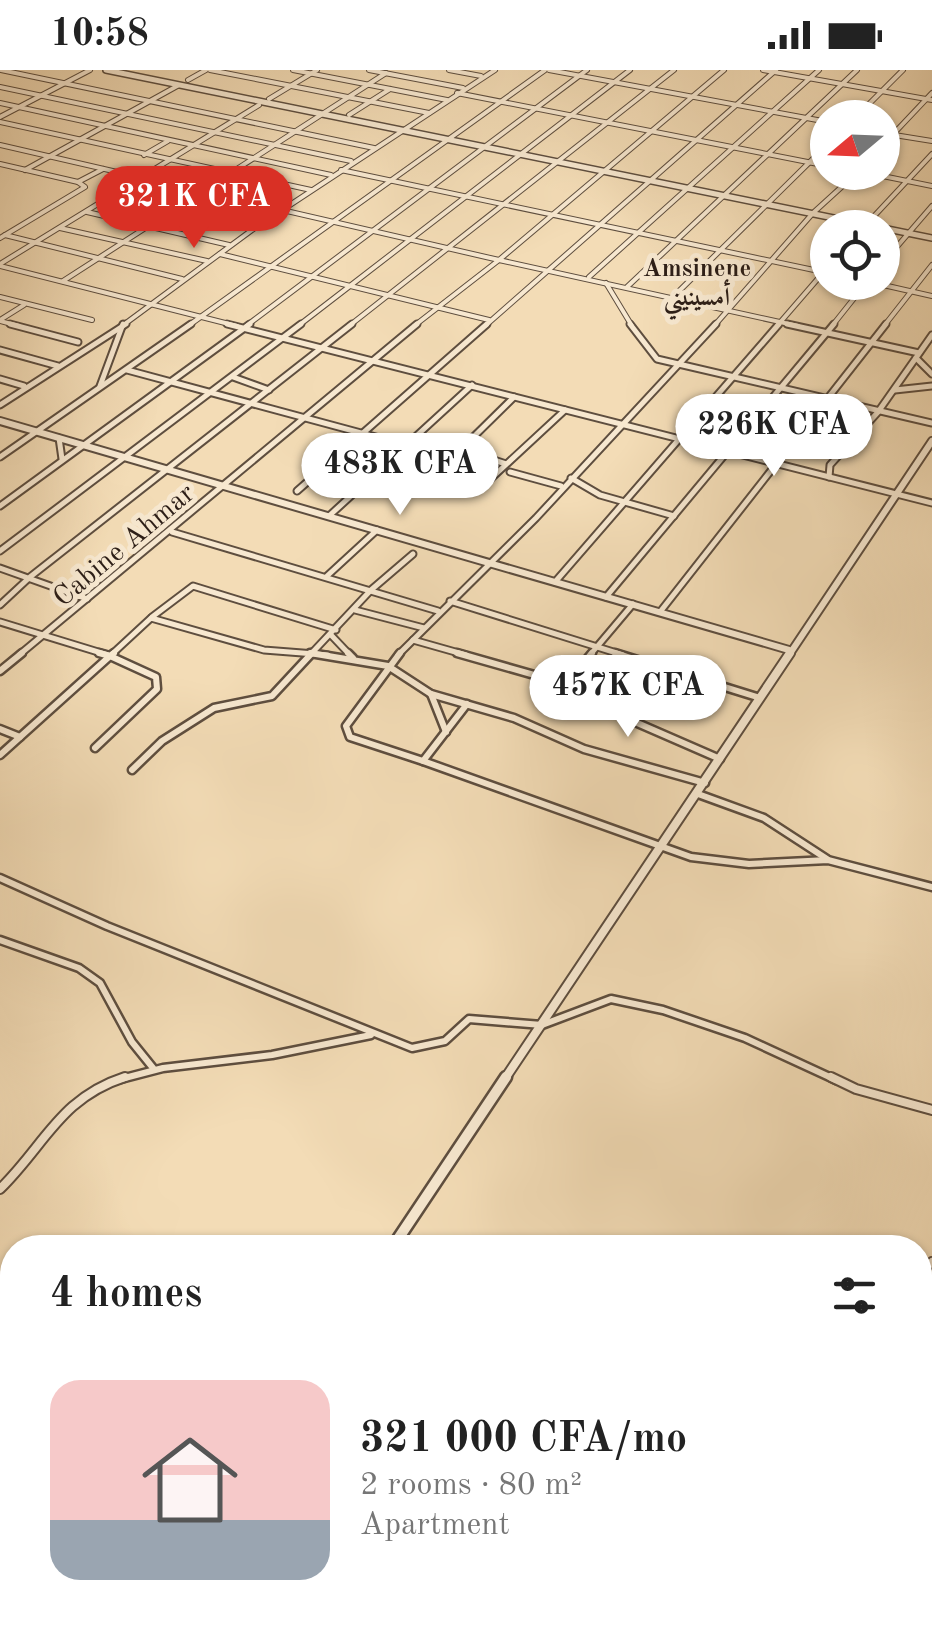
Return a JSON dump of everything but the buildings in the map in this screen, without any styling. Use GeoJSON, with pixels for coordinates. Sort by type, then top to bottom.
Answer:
{"type":"FeatureCollection","features":[{"type":"Feature","properties":{"kind":"street"},"geometry":{"type":"LineString","coordinates":[[1,70],[375,148]]}},
{"type":"Feature","properties":{"kind":"street"},"geometry":{"type":"LineString","coordinates":[[0,119],[90,70]]}},
{"type":"Feature","properties":{"kind":"street"},"geometry":{"type":"LineString","coordinates":[[106,70],[810,212]]}},
{"type":"Feature","properties":{"kind":"street"},"geometry":{"type":"LineString","coordinates":[[188,80],[208,70],[430,113]]}},
{"type":"Feature","properties":{"kind":"street"},"geometry":{"type":"LineString","coordinates":[[293,70],[447,100]]}},
{"type":"Feature","properties":{"kind":"street"},"geometry":{"type":"LineString","coordinates":[[268,99],[318,70]]}},
{"type":"Feature","properties":{"kind":"street"},"geometry":{"type":"LineString","coordinates":[[369,70],[463,88]]}},
{"type":"Feature","properties":{"kind":"street"},"geometry":{"type":"LineString","coordinates":[[449,70],[482,76]]}},
{"type":"Feature","properties":{"kind":"street"},"geometry":{"type":"LineString","coordinates":[[0,405],[97,345],[252,230],[495,70]]}},
{"type":"Feature","properties":{"kind":"street"},"geometry":{"type":"LineString","coordinates":[[0,458],[547,70],[809,119]]}},
{"type":"Feature","properties":{"kind":"street"},"geometry":{"type":"LineString","coordinates":[[0,506],[587,70]]}},
{"type":"Feature","properties":{"kind":"street"},"geometry":{"type":"LineString","coordinates":[[0,551],[233,377],[630,70]]}},
{"type":"Feature","properties":{"kind":"street"},"geometry":{"type":"LineString","coordinates":[[0,606],[30,577],[674,70]]}},
{"type":"Feature","properties":{"kind":"street","name":"Cabine Ahmar"},"geometry":{"type":"LineString","coordinates":[[0,670],[724,70]]}},
{"type":"Feature","properties":{"kind":"street"},"geometry":{"type":"LineString","coordinates":[[763,70],[929,100]]}},
{"type":"Feature","properties":{"kind":"street"},"geometry":{"type":"LineString","coordinates":[[588,277],[819,70]]}},
{"type":"Feature","properties":{"kind":"street"},"geometry":{"type":"LineString","coordinates":[[627,287],[858,70]]}},
{"type":"Feature","properties":{"kind":"street"},"geometry":{"type":"LineString","coordinates":[[873,100],[903,70]]}},
{"type":"Feature","properties":{"kind":"street"},"geometry":{"type":"LineString","coordinates":[[297,491],[775,71]]}},
{"type":"Feature","properties":{"kind":"street"},"geometry":{"type":"LineString","coordinates":[[63,281],[386,73]]}},
{"type":"Feature","properties":{"kind":"street"},"geometry":{"type":"LineString","coordinates":[[25,170],[179,85]]}},
{"type":"Feature","properties":{"kind":"street"},"geometry":{"type":"LineString","coordinates":[[0,86],[353,162]]}},
{"type":"Feature","properties":{"kind":"street"},"geometry":{"type":"LineString","coordinates":[[349,115],[390,89]]}},
{"type":"Feature","properties":{"kind":"street"},"geometry":{"type":"LineString","coordinates":[[900,127],[929,100],[932,92]]}},
{"type":"Feature","properties":{"kind":"street"},"geometry":{"type":"LineString","coordinates":[[456,93],[809,162]]}},
{"type":"Feature","properties":{"kind":"street"},"geometry":{"type":"LineString","coordinates":[[0,103],[332,176]]}},
{"type":"Feature","properties":{"kind":"street"},"geometry":{"type":"LineString","coordinates":[[0,265],[259,105]]}},
{"type":"Feature","properties":{"kind":"street"},"geometry":{"type":"LineString","coordinates":[[0,119],[313,190]]}},
{"type":"Feature","properties":{"kind":"street"},"geometry":{"type":"LineString","coordinates":[[900,136],[932,142]]}},
{"type":"Feature","properties":{"kind":"street"},"geometry":{"type":"LineString","coordinates":[[144,154],[169,140]]}},
{"type":"Feature","properties":{"kind":"street"},"geometry":{"type":"LineString","coordinates":[[0,145],[872,343],[917,356],[932,374]]}},
{"type":"Feature","properties":{"kind":"street"},"geometry":{"type":"LineString","coordinates":[[879,210],[932,154]]}},
{"type":"Feature","properties":{"kind":"street"},"geometry":{"type":"LineString","coordinates":[[672,298],[809,162]]}},
{"type":"Feature","properties":{"kind":"street"},"geometry":{"type":"LineString","coordinates":[[0,164],[85,187],[2,236]]}},
{"type":"Feature","properties":{"kind":"street"},"geometry":{"type":"LineString","coordinates":[[78,182],[102,168]]}},
{"type":"Feature","properties":{"kind":"street"},"geometry":{"type":"LineString","coordinates":[[340,170],[810,268]]}},
{"type":"Feature","properties":{"kind":"street"},"geometry":{"type":"LineString","coordinates":[[900,179],[932,186]]}},
{"type":"Feature","properties":{"kind":"street"},"geometry":{"type":"LineString","coordinates":[[817,210],[840,190]]}},
{"type":"Feature","properties":{"kind":"street"},"geometry":{"type":"LineString","coordinates":[[112,196],[252,230]]}},
{"type":"Feature","properties":{"kind":"street"},"geometry":{"type":"LineString","coordinates":[[900,243],[932,206]]}},
{"type":"Feature","properties":{"kind":"street"},"geometry":{"type":"LineString","coordinates":[[86,212],[230,246]]}},
{"type":"Feature","properties":{"kind":"street"},"geometry":{"type":"LineString","coordinates":[[810,218],[623,424],[388,666],[346,730],[350,737],[691,857],[725,863],[828,860],[932,888]]}},
{"type":"Feature","properties":{"kind":"street"},"geometry":{"type":"LineString","coordinates":[[60,228],[208,261]]}},
{"type":"Feature","properties":{"kind":"street"},"geometry":{"type":"LineString","coordinates":[[900,232],[932,238]]}},
{"type":"Feature","properties":{"kind":"street"},"geometry":{"type":"LineString","coordinates":[[2,236],[184,280]]}},
{"type":"Feature","properties":{"kind":"street"},"geometry":{"type":"LineString","coordinates":[[220,254],[490,320]]}},
{"type":"Feature","properties":{"kind":"street"},"geometry":{"type":"LineString","coordinates":[[660,612],[781,463],[932,264]]}},
{"type":"Feature","properties":{"kind":"street"},"geometry":{"type":"LineString","coordinates":[[0,265],[481,387]]}},
{"type":"Feature","properties":{"kind":"street"},"geometry":{"type":"LineString","coordinates":[[605,282],[615,304],[636,328],[644,348],[657,358],[932,423]]}},
{"type":"Feature","properties":{"kind":"street"},"geometry":{"type":"LineString","coordinates":[[554,582],[810,289]]}},
{"type":"Feature","properties":{"kind":"street"},"geometry":{"type":"LineString","coordinates":[[900,289],[932,296]]}},
{"type":"Feature","properties":{"kind":"street"},"geometry":{"type":"LineString","coordinates":[[0,297],[92,320]]}},
{"type":"Feature","properties":{"kind":"street"},"geometry":{"type":"LineString","coordinates":[[606,597],[854,300]]}},
{"type":"Feature","properties":{"kind":"street"},"geometry":{"type":"LineString","coordinates":[[0,321],[26,304]]}},
{"type":"Feature","properties":{"kind":"street"},"geometry":{"type":"LineString","coordinates":[[0,321],[78,342]]}},
{"type":"Feature","properties":{"kind":"street"},"geometry":{"type":"LineString","coordinates":[[96,392],[124,322]]}},
{"type":"Feature","properties":{"kind":"street"},"geometry":{"type":"LineString","coordinates":[[829,477],[830,465],[878,412],[932,335]]}},
{"type":"Feature","properties":{"kind":"street"},"geometry":{"type":"LineString","coordinates":[[0,350],[59,366]]}},
{"type":"Feature","properties":{"kind":"street"},"geometry":{"type":"LineString","coordinates":[[126,369],[424,450]]}},
{"type":"Feature","properties":{"kind":"street"},"geometry":{"type":"LineString","coordinates":[[430,373],[932,503]]}},
{"type":"Feature","properties":{"kind":"street"},"geometry":{"type":"LineString","coordinates":[[233,377],[269,390]]}},
{"type":"Feature","properties":{"kind":"street"},"geometry":{"type":"LineString","coordinates":[[0,379],[26,386]]}},
{"type":"Feature","properties":{"kind":"street"},"geometry":{"type":"LineString","coordinates":[[330,516],[472,384]]}},
{"type":"Feature","properties":{"kind":"street"},"geometry":{"type":"LineString","coordinates":[[894,390],[932,386]]}},
{"type":"Feature","properties":{"kind":"street"},"geometry":{"type":"LineString","coordinates":[[448,462],[515,396]]}},
{"type":"Feature","properties":{"kind":"street"},"geometry":{"type":"LineString","coordinates":[[484,485],[566,409]]}},
{"type":"Feature","properties":{"kind":"street"},"geometry":{"type":"LineString","coordinates":[[0,421],[790,650]]}},
{"type":"Feature","properties":{"kind":"street"},"geometry":{"type":"LineString","coordinates":[[59,438],[62,459]]}},
{"type":"Feature","properties":{"kind":"street"},"geometry":{"type":"LineString","coordinates":[[401,1235],[698,794],[757,697],[932,441]]}},
{"type":"Feature","properties":{"kind":"street"},"geometry":{"type":"LineString","coordinates":[[459,449],[506,464]]}},
{"type":"Feature","properties":{"kind":"street"},"geometry":{"type":"LineString","coordinates":[[510,472],[562,486]]}},
{"type":"Feature","properties":{"kind":"street"},"geometry":{"type":"LineString","coordinates":[[571,478],[600,495],[674,516]]}},
{"type":"Feature","properties":{"kind":"street"},"geometry":{"type":"LineString","coordinates":[[326,577],[377,530]]}},
{"type":"Feature","properties":{"kind":"street"},"geometry":{"type":"LineString","coordinates":[[171,532],[438,612]]}},
{"type":"Feature","properties":{"kind":"street"},"geometry":{"type":"LineString","coordinates":[[132,770],[162,741],[214,708],[268,699],[372,590],[413,554]]}},
{"type":"Feature","properties":{"kind":"street"},"geometry":{"type":"LineString","coordinates":[[0,568],[87,600]]}},
{"type":"Feature","properties":{"kind":"street"},"geometry":{"type":"LineString","coordinates":[[0,755],[151,618],[193,586],[333,632],[354,659]]}},
{"type":"Feature","properties":{"kind":"street"},"geometry":{"type":"LineString","coordinates":[[450,601],[757,697]]}},
{"type":"Feature","properties":{"kind":"street"},"geometry":{"type":"LineString","coordinates":[[560,684],[571,682],[594,647],[633,604]]}},
{"type":"Feature","properties":{"kind":"street"},"geometry":{"type":"LineString","coordinates":[[355,610],[424,628]]}},
{"type":"Feature","properties":{"kind":"street"},"geometry":{"type":"LineString","coordinates":[[151,618],[264,650],[315,653],[388,666],[431,694],[514,718],[584,749],[705,783]]}},
{"type":"Feature","properties":{"kind":"street"},"geometry":{"type":"LineString","coordinates":[[0,622],[110,656],[160,680],[157,688],[96,748]]}},
{"type":"Feature","properties":{"kind":"street"},"geometry":{"type":"LineString","coordinates":[[413,640],[560,684],[573,695],[720,759]]}},
{"type":"Feature","properties":{"kind":"street"},"geometry":{"type":"LineString","coordinates":[[431,694],[446,732]]}},
{"type":"Feature","properties":{"kind":"street"},"geometry":{"type":"LineString","coordinates":[[422,761],[468,704]]}},
{"type":"Feature","properties":{"kind":"street"},"geometry":{"type":"LineString","coordinates":[[0,729],[20,737]]}},
{"type":"Feature","properties":{"kind":"street"},"geometry":{"type":"LineString","coordinates":[[698,794],[764,818],[828,860]]}},
{"type":"Feature","properties":{"kind":"street"},"geometry":{"type":"LineString","coordinates":[[0,878],[107,926],[412,1048],[431,1047],[458,1038],[469,1019],[542,1026],[611,999],[663,1010],[745,1038],[856,1090],[932,1110]]}},
{"type":"Feature","properties":{"kind":"street"},"geometry":{"type":"LineString","coordinates":[[0,940],[78,968],[100,983],[132,1042],[153,1068]]}},
{"type":"Feature","properties":{"kind":"street"},"geometry":{"type":"LineString","coordinates":[[0,1188],[21,1171],[32,1150],[72,1104],[111,1080],[153,1068],[264,1056],[372,1035]]}},
{"type":"Feature","properties":{"kind":"district","name":"Amsinene أمسينيني"},"geometry":{"type":"Point","coordinates":[697,282]}}]}
